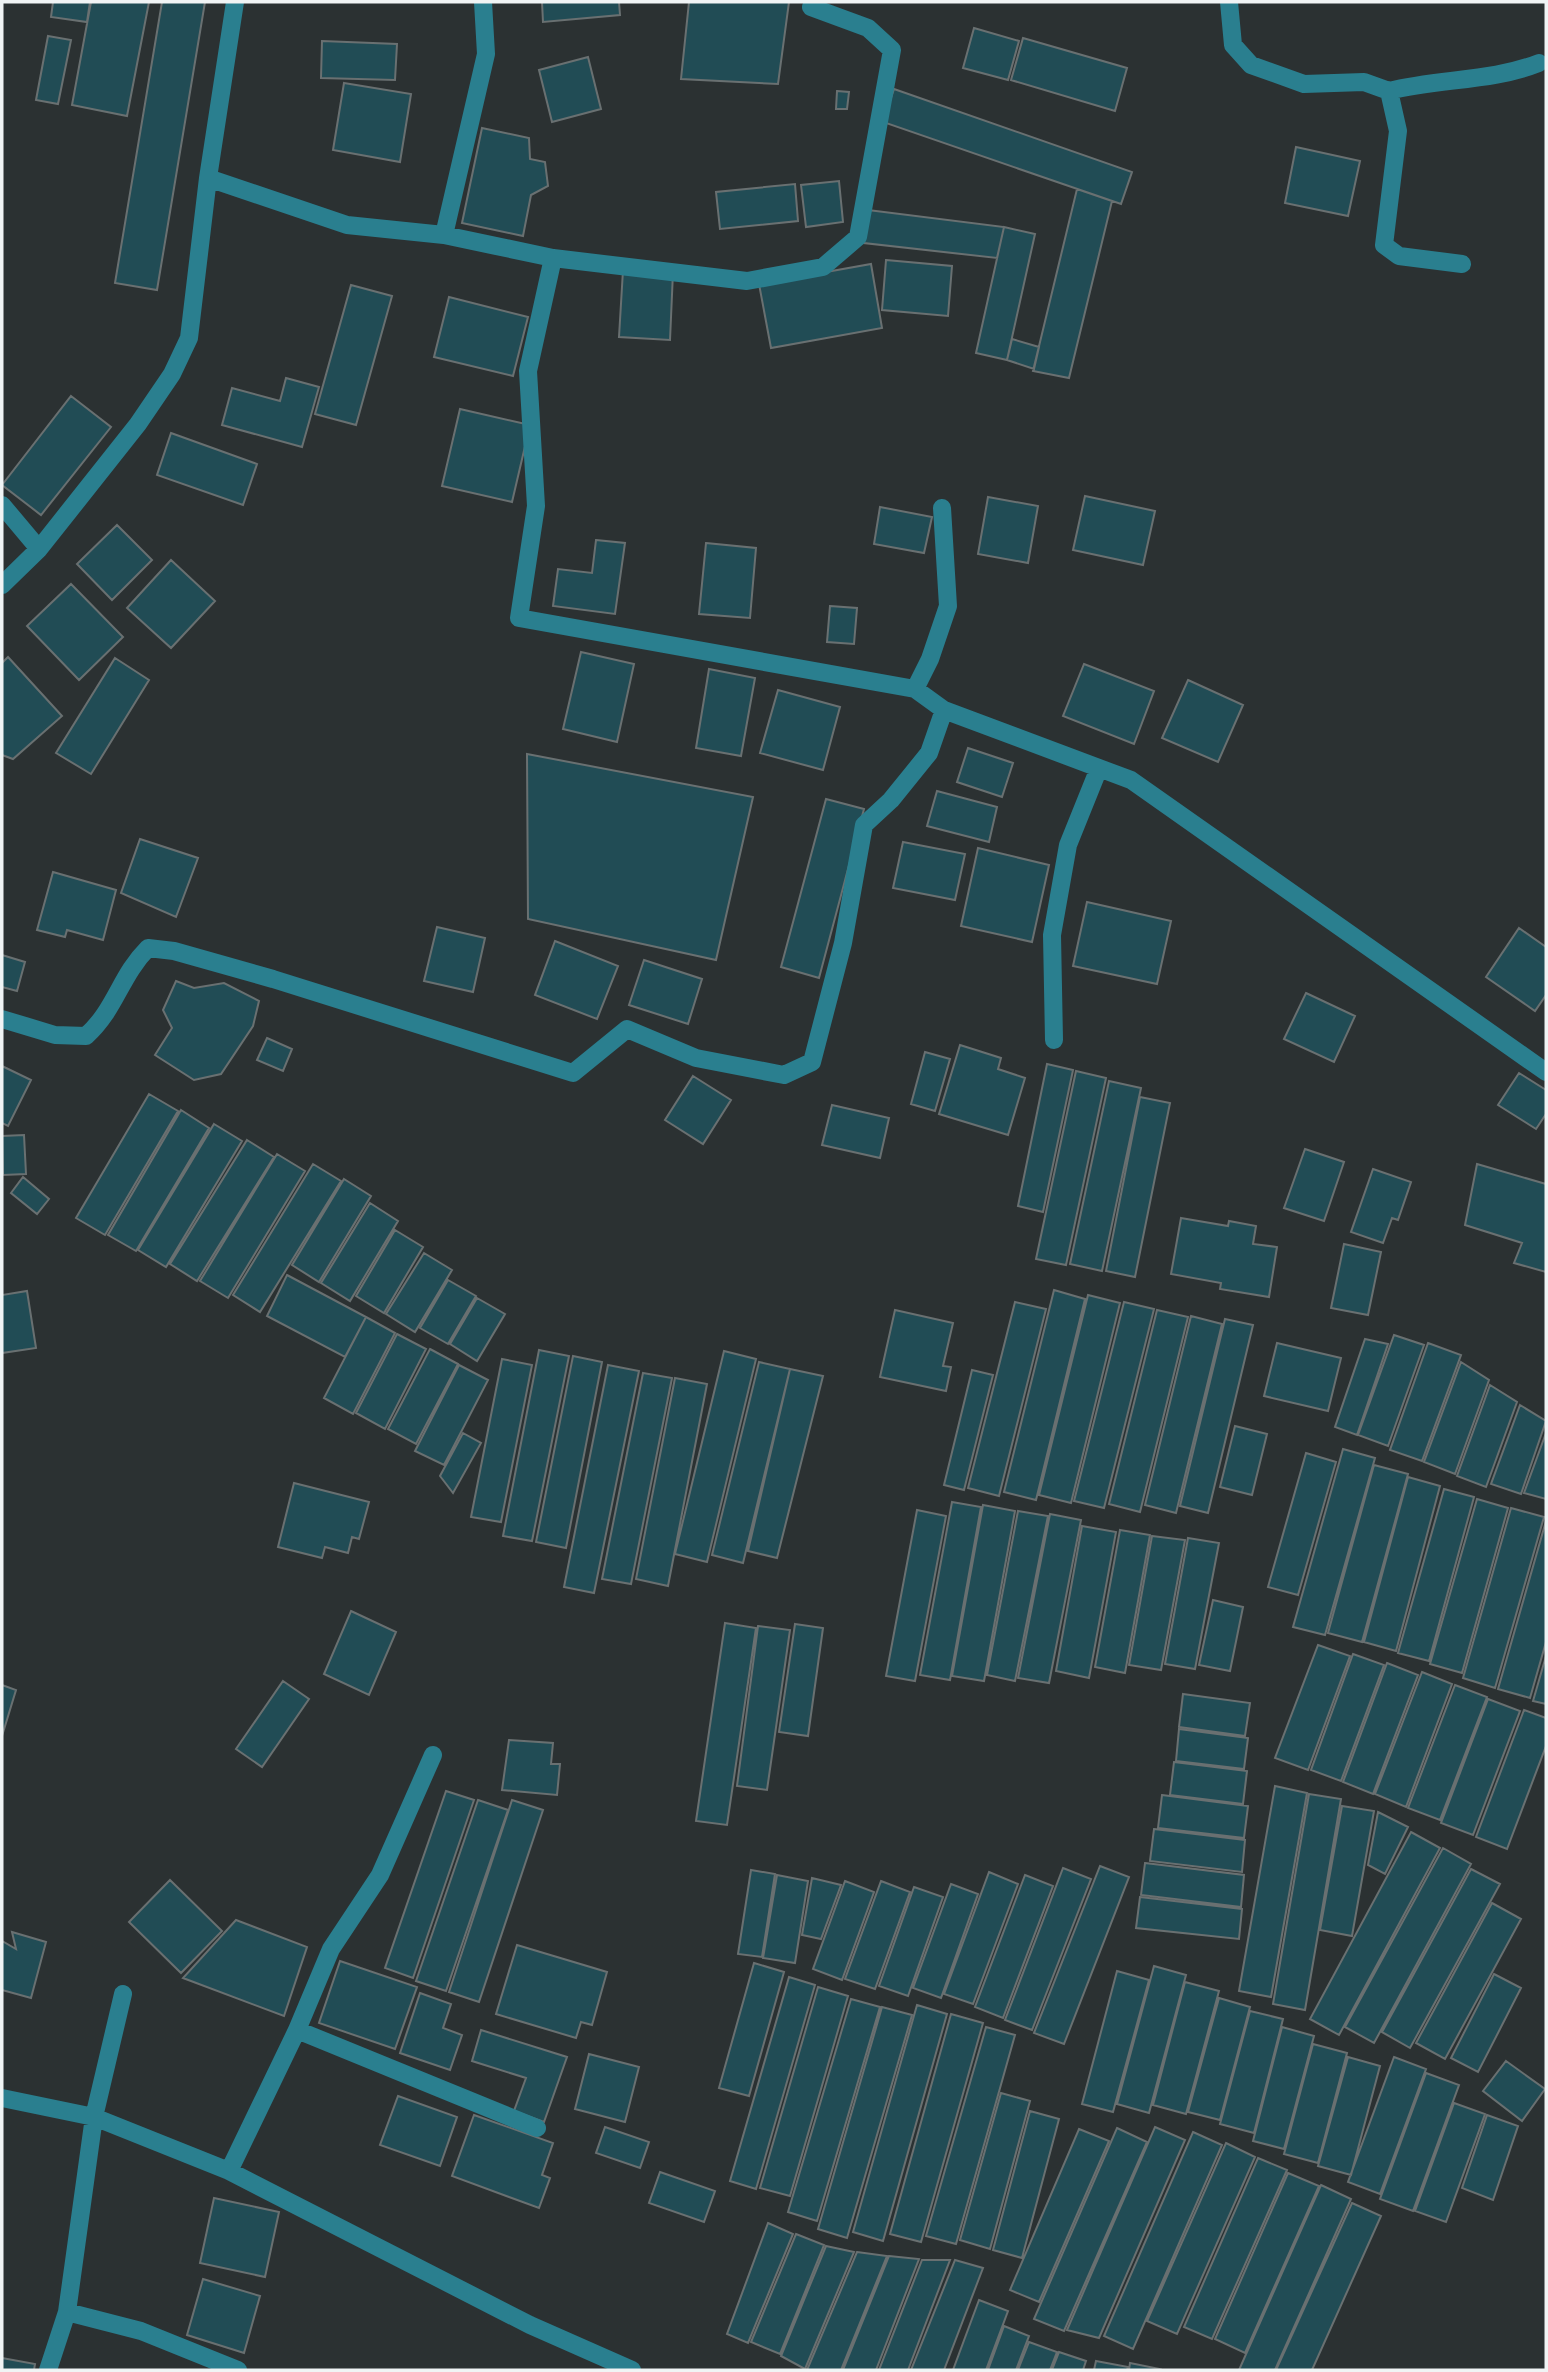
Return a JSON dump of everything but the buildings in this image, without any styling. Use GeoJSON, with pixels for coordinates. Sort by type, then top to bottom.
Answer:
{"type":"FeatureCollection","features":[{"type":"Feature","properties":{"kind":"street"},"geometry":{"type":"LineString","coordinates":[[2,585],[39,549],[138,424],[172,374],[189,338],[208,178],[235,2]]}},
{"type":"Feature","properties":{"kind":"street"},"geometry":{"type":"LineString","coordinates":[[444,235],[486,54],[483,2]]}},
{"type":"Feature","properties":{"kind":"street"},"geometry":{"type":"LineString","coordinates":[[1229,2],[1233,46],[1251,65],[1304,84],[1364,82],[1389,90],[1417,84],[1512,73],[1539,62]]}},
{"type":"Feature","properties":{"kind":"street"},"geometry":{"type":"LineString","coordinates":[[208,178],[347,225],[444,235],[553,258],[747,281],[823,267],[858,237],[892,50],[868,27],[811,7]]}},
{"type":"Feature","properties":{"kind":"street"},"geometry":{"type":"LineString","coordinates":[[1389,90],[1398,131],[1384,245],[1399,256],[1462,264]]}},
{"type":"Feature","properties":{"kind":"street"},"geometry":{"type":"LineString","coordinates":[[553,258],[528,371],[536,506],[519,618],[915,690],[944,710],[1131,779],[1546,1072]]}},
{"type":"Feature","properties":{"kind":"street"},"geometry":{"type":"LineString","coordinates":[[2,505],[39,549]]}},
{"type":"Feature","properties":{"kind":"street"},"geometry":{"type":"LineString","coordinates":[[915,690],[930,659],[948,606],[942,508]]}},
{"type":"Feature","properties":{"kind":"street"},"geometry":{"type":"LineString","coordinates":[[2,1018],[55,1035],[86,1036],[103,1020],[133,963],[148,948],[173,951],[273,979],[573,1073],[627,1029],[696,1058],[784,1075],[812,1062],[843,943],[864,825],[891,800],[929,753],[944,710]]}},
{"type":"Feature","properties":{"kind":"street"},"geometry":{"type":"LineString","coordinates":[[1054,1040],[1055,922],[1068,845],[1099,768]]}},
{"type":"Feature","properties":{"kind":"street"},"geometry":{"type":"LineString","coordinates":[[229,2171],[297,2030],[331,1949],[380,1875],[433,1755]]}},
{"type":"Feature","properties":{"kind":"street"},"geometry":{"type":"LineString","coordinates":[[48,2370],[67,2312],[94,2117],[123,1994]]}},
{"type":"Feature","properties":{"kind":"street"},"geometry":{"type":"LineString","coordinates":[[297,2030],[537,2129]]}},
{"type":"Feature","properties":{"kind":"street"},"geometry":{"type":"LineString","coordinates":[[2,2098],[94,2117],[229,2171],[530,2325],[632,2370]]}},
{"type":"Feature","properties":{"kind":"street"},"geometry":{"type":"LineString","coordinates":[[67,2312],[141,2331],[238,2370]]}}]}
